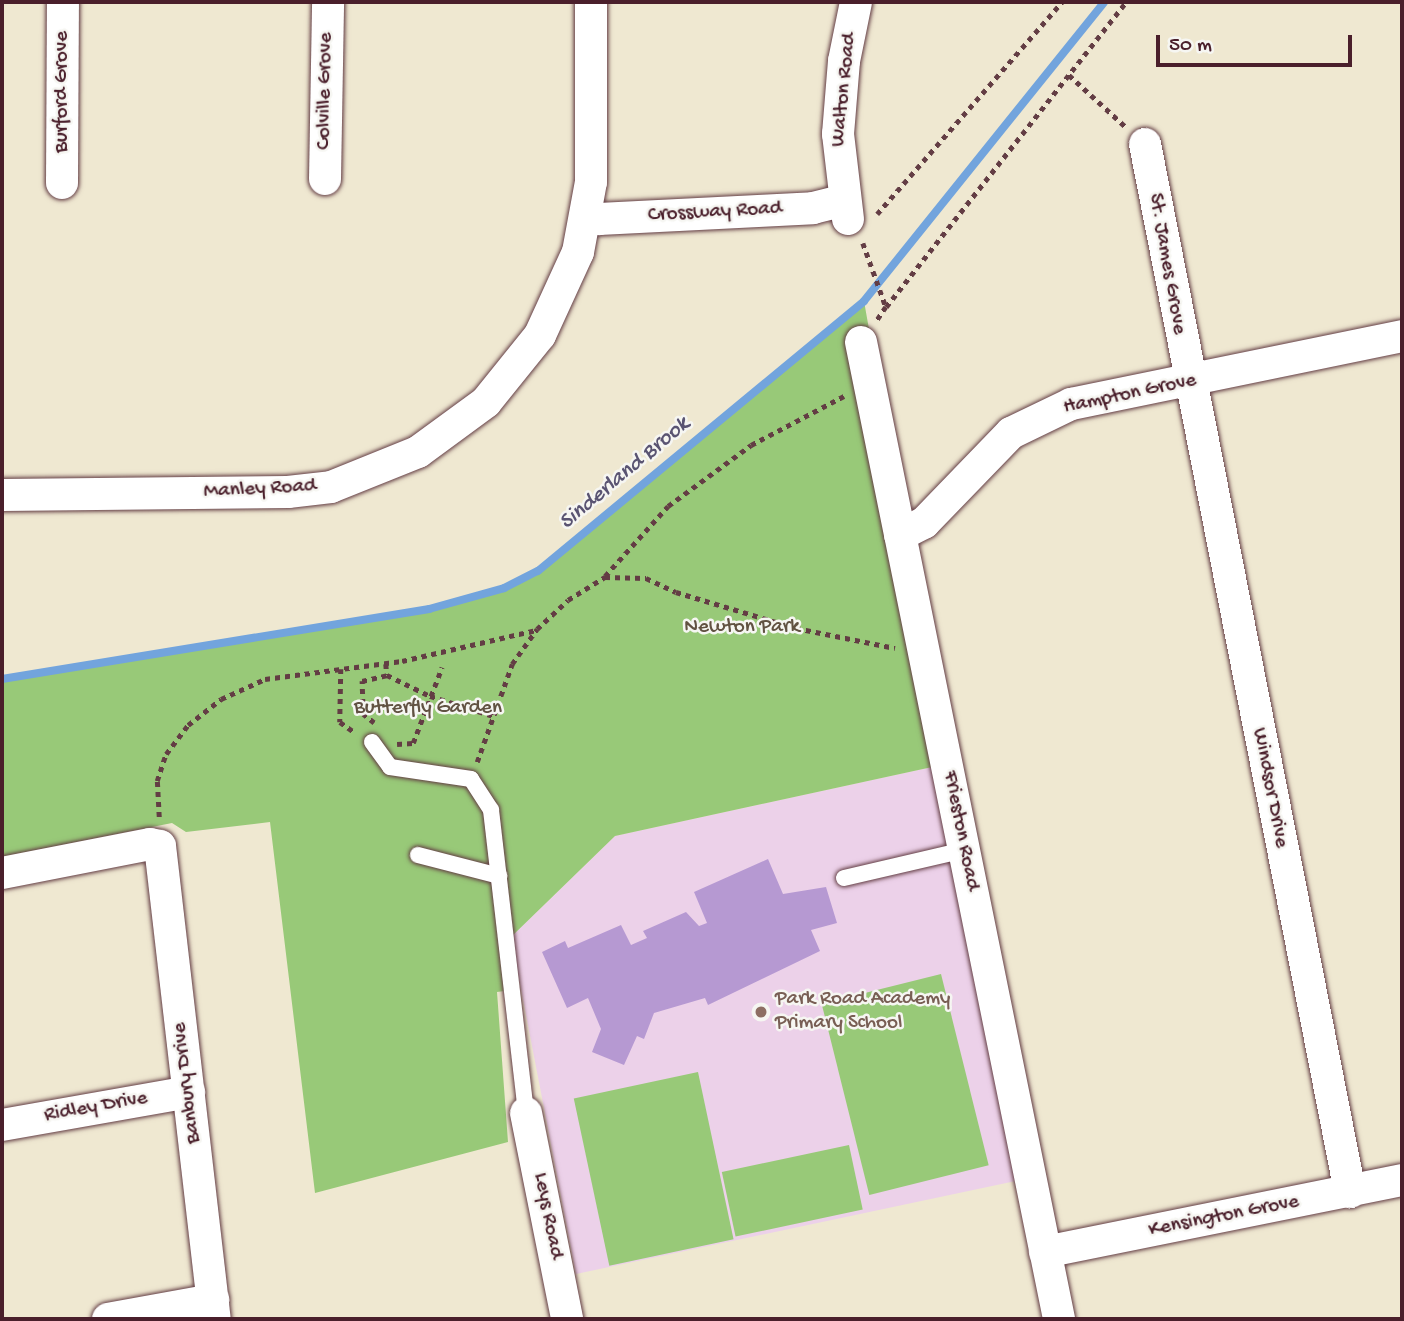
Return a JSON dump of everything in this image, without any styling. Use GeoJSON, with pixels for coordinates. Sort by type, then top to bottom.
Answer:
{"type":"FeatureCollection","features":[{"type":"Feature","properties":{"kind":"street","name":"Burford Grove"},"geometry":{"type":"LineString","coordinates":[[62,183],[63,2]]}},
{"type":"Feature","properties":{"kind":"street","name":"Colville Grove"},"geometry":{"type":"LineString","coordinates":[[325,179],[328,2]]}},
{"type":"Feature","properties":{"kind":"street","name":"Manley Road"},"geometry":{"type":"LineString","coordinates":[[2,495],[288,492],[331,487],[374,474],[456,427],[514,373],[563,294],[588,215],[591,2]]}},
{"type":"Feature","properties":{"kind":"street","name":"Walton Road"},"geometry":{"type":"LineString","coordinates":[[853,214],[838,134],[844,61],[856,2]]}},
{"type":"Feature","properties":{"kind":"street","name":"St. James Grove"},"geometry":{"type":"LineString","coordinates":[[1145,144],[1188,384]]}},
{"type":"Feature","properties":{"kind":"street","name":"Crossway Road"},"geometry":{"type":"LineString","coordinates":[[588,215],[599,219],[813,208],[853,214]]}},
{"type":"Feature","properties":{"kind":"street","name":"Hampton Grove"},"geometry":{"type":"LineString","coordinates":[[900,535],[924,523],[1012,433],[1030,421],[1071,404],[1188,384],[1402,336]]}},
{"type":"Feature","properties":{"kind":"street","name":"Frieston Road"},"geometry":{"type":"LineString","coordinates":[[861,342],[1045,1252],[1056,1319]]}},
{"type":"Feature","properties":{"kind":"street","name":"Windsor Drive"},"geometry":{"type":"LineString","coordinates":[[1188,384],[1350,1192]]}},
{"type":"Feature","properties":{"kind":"street"},"geometry":{"type":"LineString","coordinates":[[2,873],[150,844],[160,846]]}},
{"type":"Feature","properties":{"kind":"street","name":"Banbury Drive"},"geometry":{"type":"LineString","coordinates":[[160,846],[214,1310]]}},
{"type":"Feature","properties":{"kind":"street","name":"Ridley Drive"},"geometry":{"type":"LineString","coordinates":[[2,1125],[190,1092]]}},
{"type":"Feature","properties":{"kind":"street","name":"Leys Road"},"geometry":{"type":"LineString","coordinates":[[526,1114],[567,1319]]}},
{"type":"Feature","properties":{"kind":"street","name":"Kensington Grove"},"geometry":{"type":"LineString","coordinates":[[1045,1252],[1402,1180]]}},
{"type":"Feature","properties":{"kind":"street"},"geometry":{"type":"LineString","coordinates":[[108,1319],[214,1310]]}},
{"type":"Feature","properties":{"kind":"lane"},"geometry":{"type":"LineString","coordinates":[[377,736],[390,767],[471,779],[495,824],[502,929],[526,1114]]}},
{"type":"Feature","properties":{"kind":"lane"},"geometry":{"type":"LineString","coordinates":[[844,878],[964,850]]}},
{"type":"Feature","properties":{"kind":"lane"},"geometry":{"type":"LineString","coordinates":[[418,855],[499,876]]}},
{"type":"Feature","properties":{"kind":"path"},"geometry":{"type":"LineString","coordinates":[[853,214],[1062,2]]}},
{"type":"Feature","properties":{"kind":"path"},"geometry":{"type":"LineString","coordinates":[[886,307],[1126,2]]}},
{"type":"Feature","properties":{"kind":"path"},"geometry":{"type":"LineString","coordinates":[[1069,75],[1145,144]]}},
{"type":"Feature","properties":{"kind":"path"},"geometry":{"type":"LineString","coordinates":[[873,273],[883,301]]}},
{"type":"Feature","properties":{"kind":"path"},"geometry":{"type":"LineString","coordinates":[[471,779],[512,664],[537,629],[568,600],[605,577],[668,506],[751,446],[869,382]]}},
{"type":"Feature","properties":{"kind":"path"},"geometry":{"type":"LineString","coordinates":[[605,577],[646,578],[676,592],[796,628],[860,638],[924,655]]}},
{"type":"Feature","properties":{"kind":"path"},"geometry":{"type":"LineString","coordinates":[[160,846],[157,781],[166,754],[188,725],[220,699],[265,679],[386,663],[537,629]]}},
{"type":"Feature","properties":{"kind":"path"},"geometry":{"type":"LineString","coordinates":[[386,663],[387,674]]}},
{"type":"Feature","properties":{"kind":"path"},"geometry":{"type":"LineString","coordinates":[[388,737],[393,744],[413,743],[442,667]]}},
{"type":"Feature","properties":{"kind":"path"},"geometry":{"type":"LineString","coordinates":[[341,669],[340,722],[377,736]]}},
{"type":"Feature","properties":{"kind":"path"},"geometry":{"type":"LineString","coordinates":[[377,736],[363,714],[362,681],[387,674],[430,695],[493,716]]}},
{"type":"Feature","properties":{"kind":"shaded area","name":"Park Road Academy Primary School"},"geometry":{"type":"Polygon","coordinates":[[[946,764],[1030,1178],[576,1274],[511,937],[615,836],[946,764]]]}},
{"type":"Feature","properties":{"kind":"green space","name":"Newton Park"},"geometry":{"type":"Polygon","coordinates":[[[864,301],[946,764],[615,836],[511,937],[511,990],[497,992],[508,1142],[315,1193],[270,822],[186,832],[172,823],[2,857],[2,679],[429,609],[504,588],[538,571],[864,301]]]}},
{"type":"Feature","properties":{"kind":"green space"},"geometry":{"type":"Polygon","coordinates":[[[941,974],[989,1165],[869,1195],[822,1004],[941,974]]]}},
{"type":"Feature","properties":{"kind":"green space"},"geometry":{"type":"Polygon","coordinates":[[[698,1072],[734,1239],[609,1266],[574,1098],[698,1072]]]}},
{"type":"Feature","properties":{"kind":"green space"},"geometry":{"type":"Polygon","coordinates":[[[849,1145],[863,1210],[736,1237],[722,1172],[849,1145]]]}},
{"type":"Feature","properties":{"kind":"building"},"geometry":{"type":"Polygon","coordinates":[[[768,859],[783,894],[826,887],[837,923],[811,930],[820,951],[708,1005],[705,998],[654,1013],[644,1039],[637,1036],[624,1065],[592,1052],[601,1029],[588,998],[567,1008],[542,952],[565,941],[568,948],[621,925],[631,945],[647,938],[643,931],[686,912],[699,926],[707,923],[694,892],[768,859]]]}},
{"type":"Feature","properties":{"kind":"waterway","name":"Sinderland Brook"},"geometry":{"type":"LineString","coordinates":[[2,679],[429,609],[504,588],[538,571],[864,301],[1104,2]]}},
{"type":"Feature","properties":{"kind":"place","name":"Park Road Academy Primary School"},"geometry":{"type":"Point","coordinates":[761,1012]}},
{"type":"Feature","properties":{"kind":"park label","name":"Butterfly Garden"},"geometry":{"type":"Point","coordinates":[428,709]}}]}
